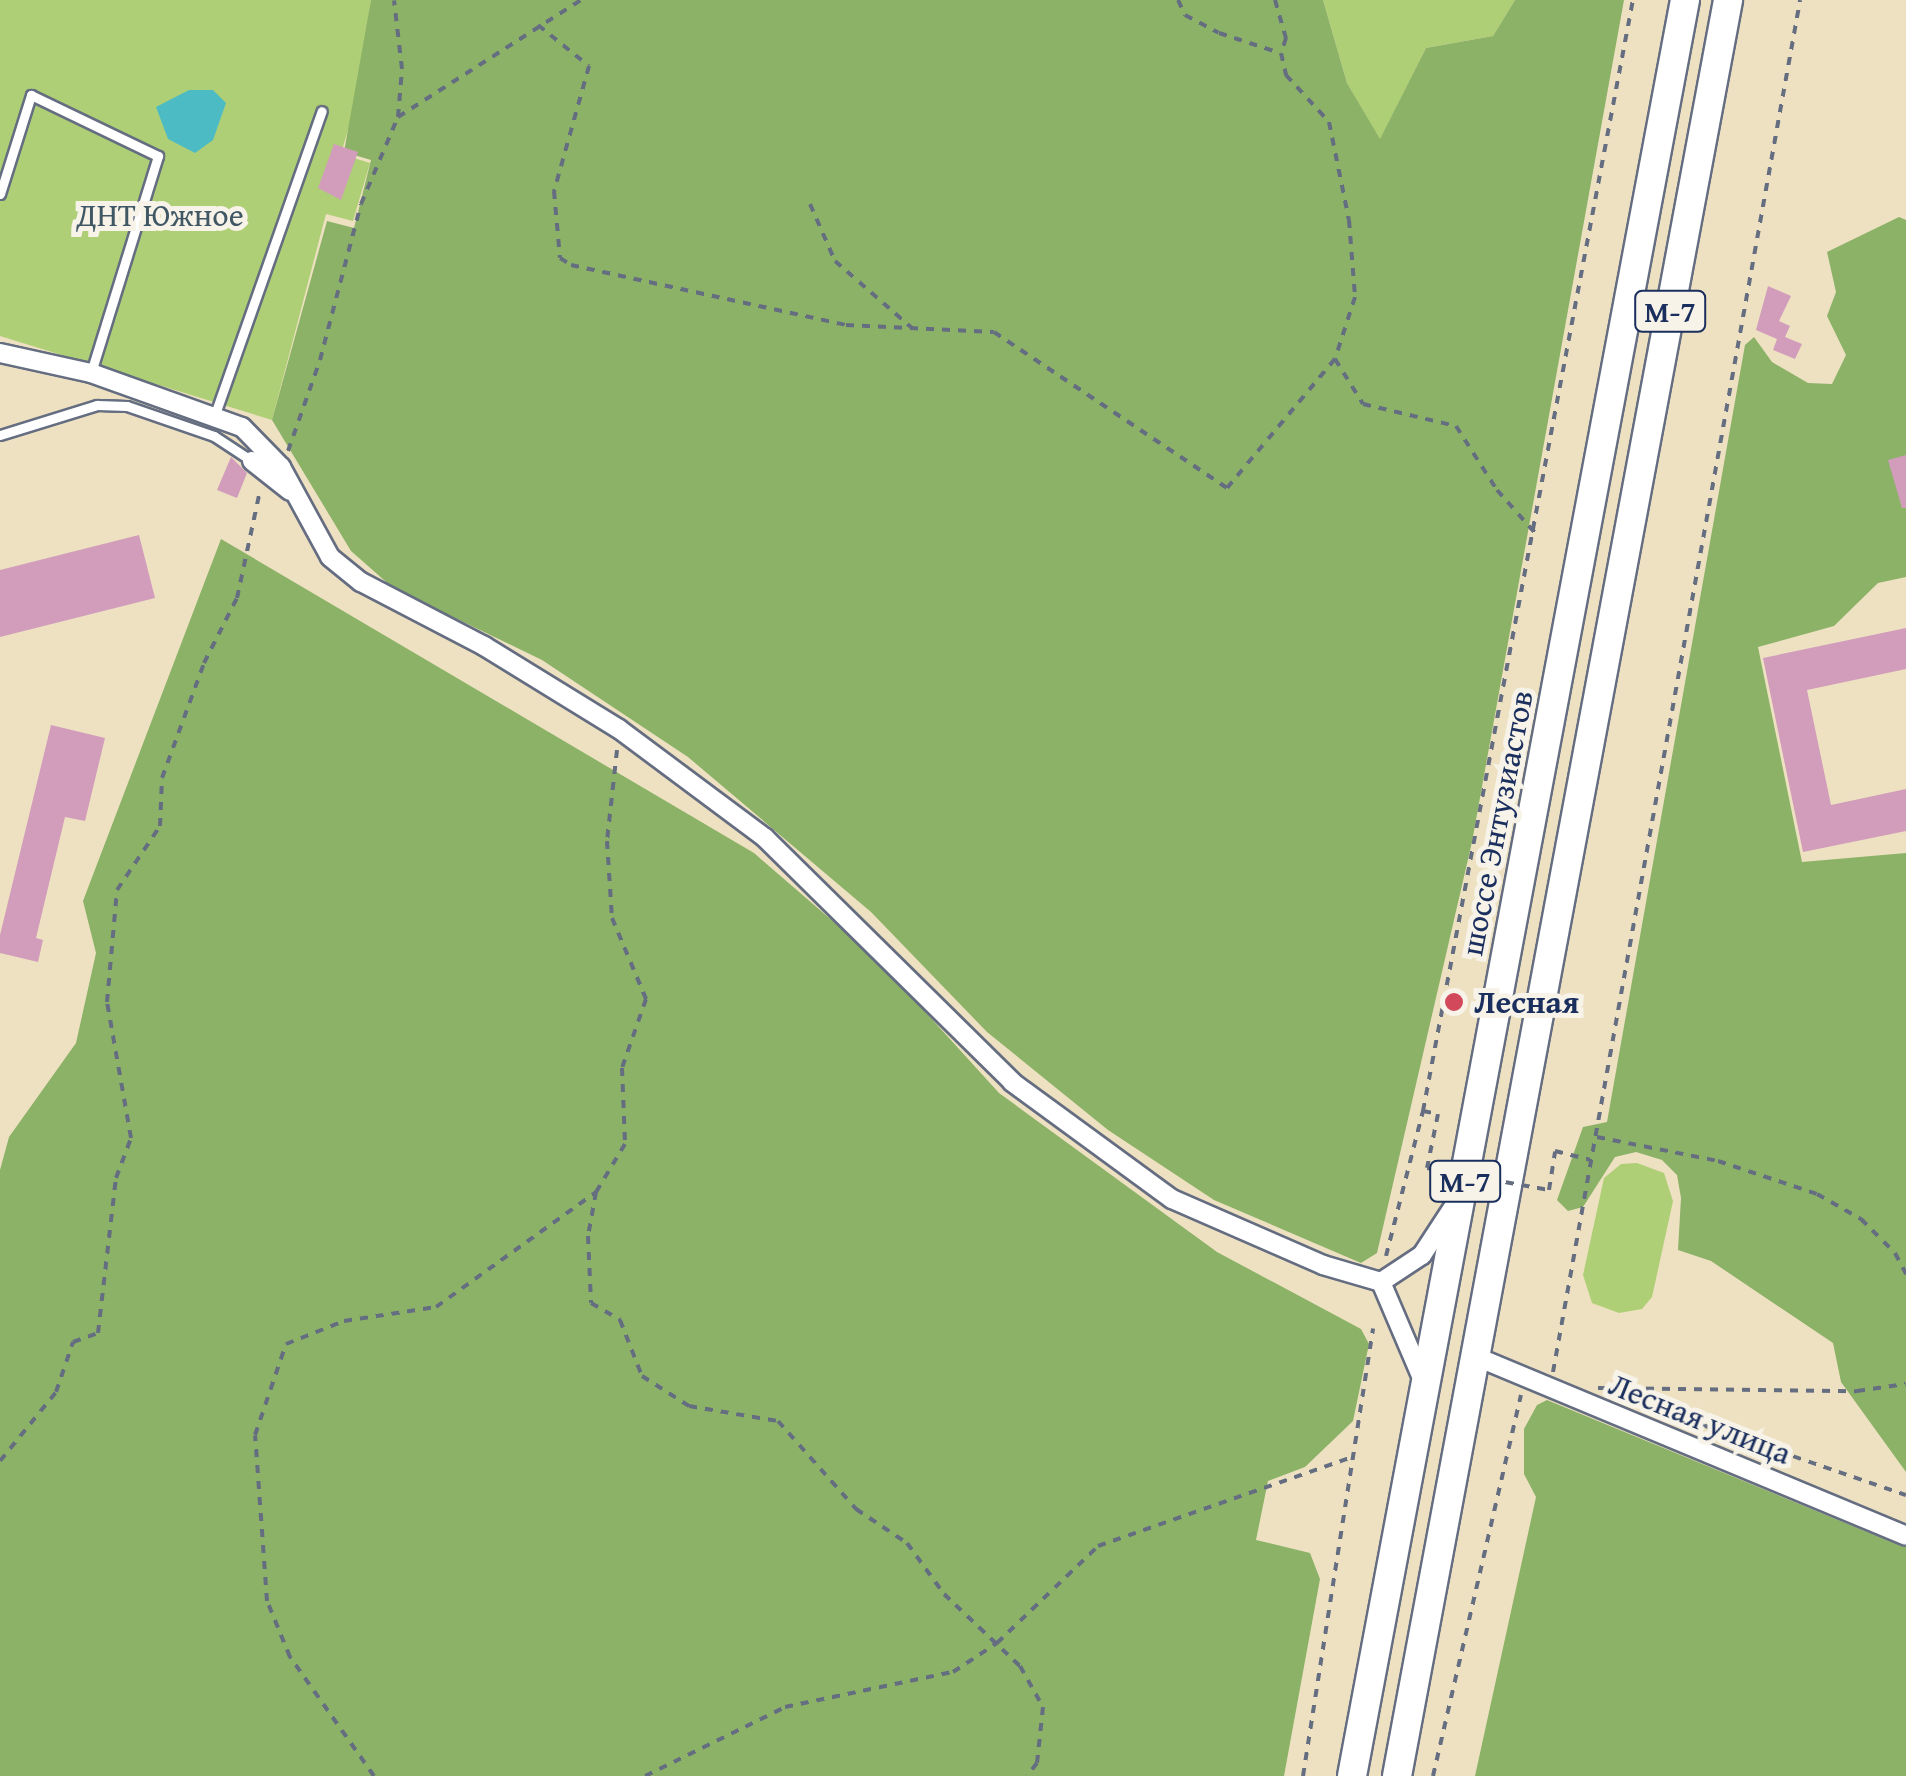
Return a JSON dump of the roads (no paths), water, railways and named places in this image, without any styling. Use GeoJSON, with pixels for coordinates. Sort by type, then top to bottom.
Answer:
{"type":"FeatureCollection","features":[{"type":"Feature","properties":{"kind":"highway","name":"шоссе Энтузиастов"},"geometry":{"type":"LineString","coordinates":[[1352,1776],[1685,0]]}},
{"type":"Feature","properties":{"kind":"highway","name":"М-7"},"geometry":{"type":"LineString","coordinates":[[1397,1776],[1472,1354],[1728,0]]}},
{"type":"Feature","properties":{"kind":"street"},"geometry":{"type":"LineString","coordinates":[[0,353],[91,373],[215,414],[242,427],[267,467],[290,491],[330,557],[360,582],[484,646],[619,730],[765,838],[1012,1082],[1156,1187],[1323,1265],[1382,1273],[1422,1255],[1463,1188]]}},
{"type":"Feature","properties":{"kind":"street"},"geometry":{"type":"LineString","coordinates":[[1382,1273],[1417,1357],[1424,1390]]}},
{"type":"Feature","properties":{"kind":"street","name":"Лесная улица"},"geometry":{"type":"LineString","coordinates":[[1472,1354],[1525,1380],[1906,1536]]}},
{"type":"Feature","properties":{"kind":"lane"},"geometry":{"type":"LineString","coordinates":[[0,194],[31,95],[158,156],[91,373]]}},
{"type":"Feature","properties":{"kind":"lane"},"geometry":{"type":"LineString","coordinates":[[215,414],[322,111]]}},
{"type":"Feature","properties":{"kind":"lane"},"geometry":{"type":"LineString","coordinates":[[0,435],[97,406],[127,406],[214,436],[267,467]]}},
{"type":"Feature","properties":{"kind":"water"},"geometry":{"type":"Polygon","coordinates":[[[189,90],[213,90],[226,103],[213,140],[195,153],[168,139],[156,107],[189,90]]]}},
{"type":"Feature","properties":{"kind":"place","name":"Лесная"},"geometry":{"type":"Point","coordinates":[1454,1002]}},
{"type":"Feature","properties":{"kind":"park label","name":"ДНТ Южное"},"geometry":{"type":"Point","coordinates":[160,215]}}]}
